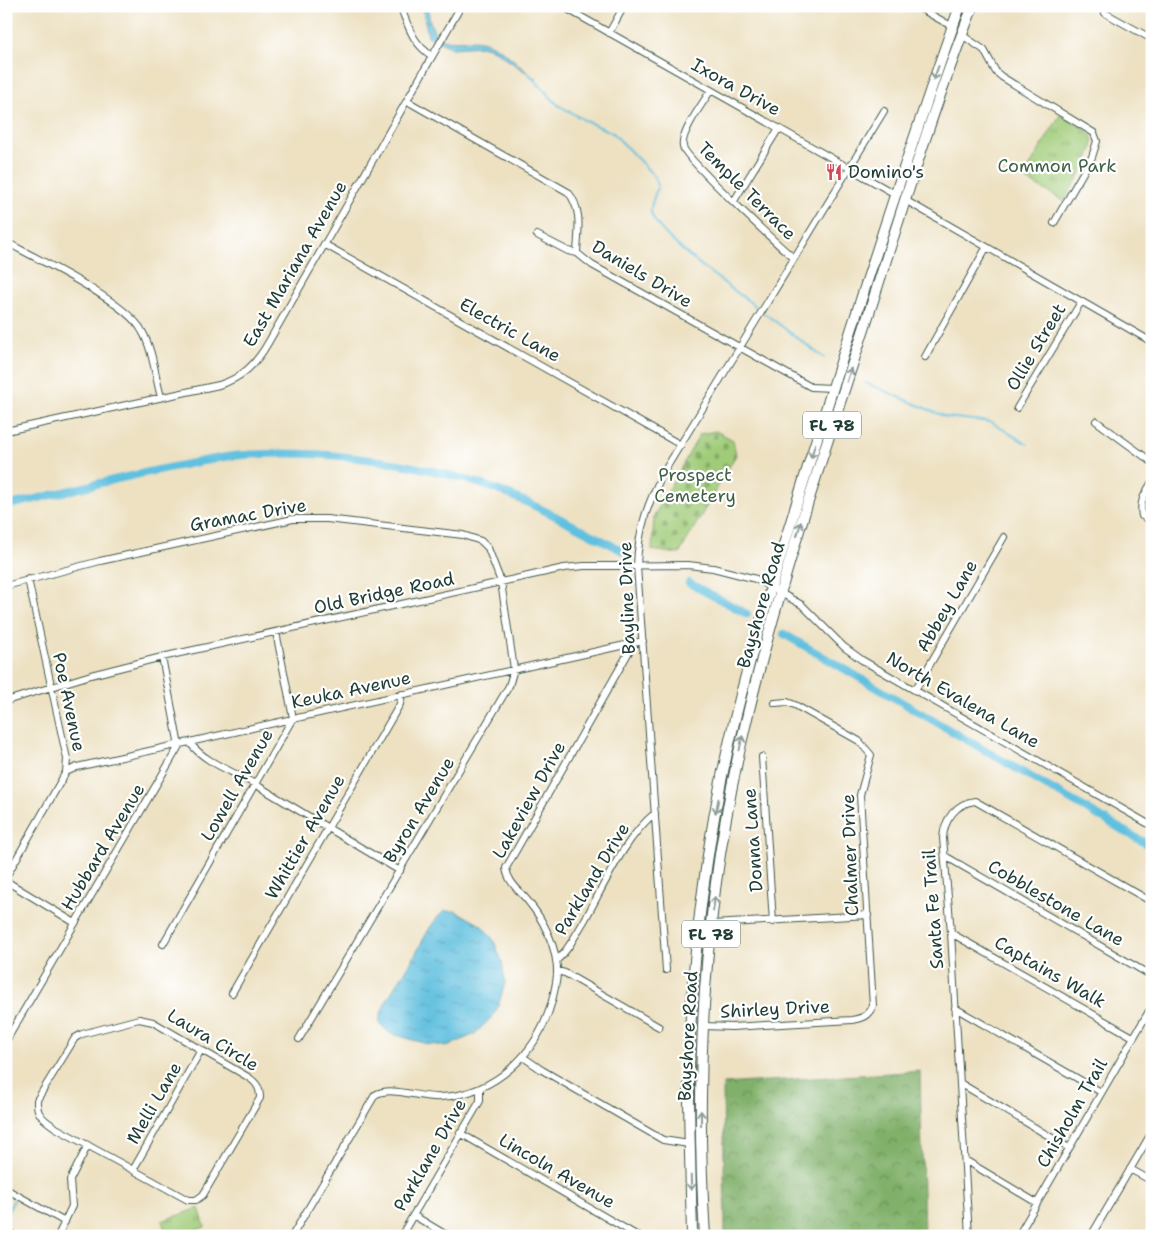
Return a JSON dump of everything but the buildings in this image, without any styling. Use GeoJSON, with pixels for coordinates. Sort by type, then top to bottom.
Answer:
{"type":"FeatureCollection","features":[{"type":"Feature","properties":{"kind":"main road","name":"Bayshore Road"},"geometry":{"type":"LineString","coordinates":[[692,1236],[689,1148],[692,1012],[699,925],[716,810],[734,720],[770,588],[832,388],[929,92],[960,6]]}},
{"type":"Feature","properties":{"kind":"main road","name":"Bayshore Road"},"geometry":{"type":"LineString","coordinates":[[705,1236],[701,1110],[704,1026],[712,924],[724,833],[742,738],[780,593],[807,500],[905,200],[962,35],[974,6]]}},
{"type":"Feature","properties":{"kind":"main road"},"geometry":{"type":"LineString","coordinates":[[905,200],[905,182],[931,100],[929,92]]}},
{"type":"Feature","properties":{"kind":"main road"},"geometry":{"type":"LineString","coordinates":[[860,341],[860,328],[896,214],[895,194]]}},
{"type":"Feature","properties":{"kind":"main road"},"geometry":{"type":"LineString","coordinates":[[692,1012],[700,1024],[704,1026]]}},
{"type":"Feature","properties":{"kind":"main road"},"geometry":{"type":"LineString","coordinates":[[689,1148],[702,1167]]}},
{"type":"Feature","properties":{"kind":"street"},"geometry":{"type":"LineString","coordinates":[[400,6],[411,35],[422,49],[432,56]]}},
{"type":"Feature","properties":{"kind":"street","name":"East Mariana Avenue"},"geometry":{"type":"LineString","coordinates":[[6,431],[219,385],[234,379],[248,370],[268,343],[462,6]]}},
{"type":"Feature","properties":{"kind":"street","name":"Ixora Drive"},"geometry":{"type":"LineString","coordinates":[[562,6],[895,194]]}},
{"type":"Feature","properties":{"kind":"street"},"geometry":{"type":"LineString","coordinates":[[609,33],[624,6]]}},
{"type":"Feature","properties":{"kind":"street"},"geometry":{"type":"LineString","coordinates":[[916,6],[953,27]]}},
{"type":"Feature","properties":{"kind":"street"},"geometry":{"type":"LineString","coordinates":[[1105,13],[1152,39]]}},
{"type":"Feature","properties":{"kind":"street"},"geometry":{"type":"LineString","coordinates":[[962,35],[984,50],[996,72],[1002,77],[1094,133],[1097,141],[1092,157],[1054,223]]}},
{"type":"Feature","properties":{"kind":"street","name":"Temple Terrace"},"geometry":{"type":"LineString","coordinates":[[711,90],[686,131],[683,147],[687,154],[794,258]]}},
{"type":"Feature","properties":{"kind":"street","name":"Daniels Drive"},"geometry":{"type":"LineString","coordinates":[[407,101],[568,192],[577,206],[579,214],[577,253],[592,265],[739,348],[811,386],[832,388]]}},
{"type":"Feature","properties":{"kind":"street","name":"Bayline Drive"},"geometry":{"type":"LineString","coordinates":[[666,970],[638,566],[639,538],[644,516],[659,481],[884,111]]}},
{"type":"Feature","properties":{"kind":"street"},"geometry":{"type":"LineString","coordinates":[[734,201],[779,128]]}},
{"type":"Feature","properties":{"kind":"street"},"geometry":{"type":"LineString","coordinates":[[905,200],[1152,342]]}},
{"type":"Feature","properties":{"kind":"street"},"geometry":{"type":"LineString","coordinates":[[537,235],[568,251],[577,253]]}},
{"type":"Feature","properties":{"kind":"street"},"geometry":{"type":"LineString","coordinates":[[6,242],[108,299],[128,313],[139,326],[146,340],[161,397]]}},
{"type":"Feature","properties":{"kind":"street","name":"Electric Lane"},"geometry":{"type":"LineString","coordinates":[[324,244],[681,445]]}},
{"type":"Feature","properties":{"kind":"street"},"geometry":{"type":"LineString","coordinates":[[924,357],[986,248]]}},
{"type":"Feature","properties":{"kind":"street","name":"Ollie Street"},"geometry":{"type":"LineString","coordinates":[[1016,408],[1081,302]]}},
{"type":"Feature","properties":{"kind":"street"},"geometry":{"type":"LineString","coordinates":[[1096,421],[1152,462]]}},
{"type":"Feature","properties":{"kind":"street"},"geometry":{"type":"LineString","coordinates":[[1152,482],[1141,500],[1142,516],[1152,521]]}},
{"type":"Feature","properties":{"kind":"street","name":"Gramac Drive"},"geometry":{"type":"LineString","coordinates":[[6,586],[119,556],[293,518],[309,518],[471,536],[481,541],[488,548],[501,582]]}},
{"type":"Feature","properties":{"kind":"street","name":"Abbey Lane"},"geometry":{"type":"LineString","coordinates":[[915,690],[1004,537]]}},
{"type":"Feature","properties":{"kind":"street","name":"Old Bridge Road"},"geometry":{"type":"LineString","coordinates":[[6,701],[52,686],[162,657],[573,567],[682,565],[713,568],[756,579],[770,588]]}},
{"type":"Feature","properties":{"kind":"street","name":"Poe Avenue"},"geometry":{"type":"LineString","coordinates":[[6,877],[66,772],[66,750],[28,579]]}},
{"type":"Feature","properties":{"kind":"street","name":"Byron Avenue"},"geometry":{"type":"LineString","coordinates":[[300,1039],[504,696],[514,669],[501,582]]}},
{"type":"Feature","properties":{"kind":"street","name":"North Evalena Lane"},"geometry":{"type":"LineString","coordinates":[[770,588],[802,605],[844,647],[915,690],[1152,826]]}},
{"type":"Feature","properties":{"kind":"street","name":"Lowell Avenue"},"geometry":{"type":"LineString","coordinates":[[163,944],[293,718],[276,632]]}},
{"type":"Feature","properties":{"kind":"street","name":"Keuka Avenue"},"geometry":{"type":"LineString","coordinates":[[66,772],[77,767],[179,746],[293,718],[643,641]]}},
{"type":"Feature","properties":{"kind":"street","name":"Lakeview Drive"},"geometry":{"type":"LineString","coordinates":[[292,1236],[374,1095],[382,1091],[391,1090],[423,1097],[442,1098],[480,1089],[505,1073],[524,1057],[536,1041],[545,1024],[557,971],[556,961],[540,918],[525,896],[507,877],[506,868],[634,643]]}},
{"type":"Feature","properties":{"kind":"street"},"geometry":{"type":"LineString","coordinates":[[162,657],[179,746]]}},
{"type":"Feature","properties":{"kind":"street","name":"Whittier Avenue"},"geometry":{"type":"LineString","coordinates":[[232,993],[400,704],[402,694]]}},
{"type":"Feature","properties":{"kind":"street","name":"Chalmer Drive"},"geometry":{"type":"LineString","coordinates":[[775,703],[787,702],[794,705],[859,741],[871,755],[860,795],[873,1006],[869,1014],[862,1019],[847,1020]]}},
{"type":"Feature","properties":{"kind":"street"},"geometry":{"type":"LineString","coordinates":[[190,743],[196,751],[256,784],[400,871]]}},
{"type":"Feature","properties":{"kind":"street","name":"Hubbard Avenue"},"geometry":{"type":"LineString","coordinates":[[6,1041],[179,746]]}},
{"type":"Feature","properties":{"kind":"street","name":"Donna Lane"},"geometry":{"type":"LineString","coordinates":[[762,757],[773,922]]}},
{"type":"Feature","properties":{"kind":"street","name":"Santa Fe Trail"},"geometry":{"type":"LineString","coordinates":[[969,1236],[951,933],[943,838],[946,823],[960,805],[975,801],[1152,902]]}},
{"type":"Feature","properties":{"kind":"street","name":"Parkland Drive"},"geometry":{"type":"LineString","coordinates":[[556,961],[564,955],[636,831],[655,814]]}},
{"type":"Feature","properties":{"kind":"street","name":"Cobblestone Lane"},"geometry":{"type":"LineString","coordinates":[[945,856],[1152,976]]}},
{"type":"Feature","properties":{"kind":"street"},"geometry":{"type":"LineString","coordinates":[[6,881],[75,923]]}},
{"type":"Feature","properties":{"kind":"street"},"geometry":{"type":"LineString","coordinates":[[712,924],[773,922],[868,915]]}},
{"type":"Feature","properties":{"kind":"street","name":"Captains Walk"},"geometry":{"type":"LineString","coordinates":[[951,933],[1134,1037]]}},
{"type":"Feature","properties":{"kind":"street"},"geometry":{"type":"LineString","coordinates":[[557,971],[565,973],[659,1027]]}},
{"type":"Feature","properties":{"kind":"street","name":"Chisholm Trail"},"geometry":{"type":"LineString","coordinates":[[1018,1236],[1152,1006]]}},
{"type":"Feature","properties":{"kind":"street"},"geometry":{"type":"LineString","coordinates":[[955,1008],[1101,1092]]}},
{"type":"Feature","properties":{"kind":"street","name":"Laura Circle"},"geometry":{"type":"LineString","coordinates":[[139,1019],[147,1019],[201,1050],[255,1082],[260,1090],[260,1098],[203,1195],[196,1200],[188,1200],[88,1146],[39,1116],[38,1100],[75,1038],[82,1034],[139,1019]]}},
{"type":"Feature","properties":{"kind":"street","name":"Shirley Drive"},"geometry":{"type":"LineString","coordinates":[[704,1026],[732,1027],[847,1020]]}},
{"type":"Feature","properties":{"kind":"street","name":"Melli Lane"},"geometry":{"type":"LineString","coordinates":[[132,1170],[201,1050]]}},
{"type":"Feature","properties":{"kind":"street"},"geometry":{"type":"LineString","coordinates":[[524,1057],[542,1070],[664,1140],[689,1148]]}},
{"type":"Feature","properties":{"kind":"street"},"geometry":{"type":"LineString","coordinates":[[960,1083],[1069,1148]]}},
{"type":"Feature","properties":{"kind":"street","name":"Parklane Drive"},"geometry":{"type":"LineString","coordinates":[[401,1236],[480,1100],[480,1089]]}},
{"type":"Feature","properties":{"kind":"street"},"geometry":{"type":"LineString","coordinates":[[1091,1236],[1152,1132]]}},
{"type":"Feature","properties":{"kind":"street","name":"Lincoln Avenue"},"geometry":{"type":"LineString","coordinates":[[460,1133],[638,1236]]}},
{"type":"Feature","properties":{"kind":"street"},"geometry":{"type":"LineString","coordinates":[[58,1236],[72,1206],[70,1180],[88,1146]]}},
{"type":"Feature","properties":{"kind":"street"},"geometry":{"type":"LineString","coordinates":[[965,1160],[1037,1202]]}},
{"type":"Feature","properties":{"kind":"street"},"geometry":{"type":"LineString","coordinates":[[1130,1169],[1152,1182]]}},
{"type":"Feature","properties":{"kind":"street"},"geometry":{"type":"LineString","coordinates":[[6,1189],[65,1222]]}},
{"type":"Feature","properties":{"kind":"street"},"geometry":{"type":"LineString","coordinates":[[413,1215],[448,1236]]}},
{"type":"Feature","properties":{"kind":"street"},"geometry":{"type":"LineString","coordinates":[[6,1231],[15,1236]]}},
{"type":"Feature","properties":{"kind":"green space","name":"Common Park"},"geometry":{"type":"Polygon","coordinates":[[[1060,115],[1084,128],[1093,140],[1089,157],[1064,201],[1023,178],[1060,115]]]}},
{"type":"Feature","properties":{"kind":"green space","name":"Prospect Cemetery"},"geometry":{"type":"Polygon","coordinates":[[[716,431],[733,440],[736,455],[679,554],[652,550],[654,516],[700,434],[716,431]]]}},
{"type":"Feature","properties":{"kind":"green space"},"geometry":{"type":"Polygon","coordinates":[[[920,1071],[924,1236],[725,1236],[723,1084],[920,1071]]]}},
{"type":"Feature","properties":{"kind":"green space"},"geometry":{"type":"Polygon","coordinates":[[[199,1208],[205,1227],[178,1236],[167,1236],[162,1221],[199,1208]]]}},
{"type":"Feature","properties":{"kind":"water"},"geometry":{"type":"Polygon","coordinates":[[[422,6],[428,6],[430,23],[435,33],[442,38],[480,41],[490,44],[504,52],[536,79],[492,49],[481,46],[452,48],[428,36],[422,6]]]}},
{"type":"Feature","properties":{"kind":"water"},"geometry":{"type":"Polygon","coordinates":[[[444,911],[456,911],[481,925],[493,939],[502,961],[505,983],[498,1007],[492,1017],[475,1034],[449,1046],[427,1044],[389,1033],[379,1023],[383,1008],[391,994],[428,931],[444,911]]]}},
{"type":"Feature","properties":{"kind":"waterway"},"geometry":{"type":"LineString","coordinates":[[527,72],[558,105],[584,120],[613,133],[655,177],[658,186],[652,202],[651,212],[656,223],[682,250],[761,310]]}},
{"type":"Feature","properties":{"kind":"waterway"},"geometry":{"type":"LineString","coordinates":[[764,313],[824,358]]}},
{"type":"Feature","properties":{"kind":"waterway"},"geometry":{"type":"LineString","coordinates":[[866,383],[946,417],[991,422],[1027,444]]}},
{"type":"Feature","properties":{"kind":"waterway"},"geometry":{"type":"LineString","coordinates":[[6,506],[139,474],[232,456],[289,454],[347,457],[406,465],[482,484],[544,510],[623,551]]}},
{"type":"Feature","properties":{"kind":"waterway"},"geometry":{"type":"LineString","coordinates":[[689,583],[747,614]]}},
{"type":"Feature","properties":{"kind":"waterway"},"geometry":{"type":"LineString","coordinates":[[784,634],[1152,847]]}},
{"type":"Feature","properties":{"kind":"waterway"},"geometry":{"type":"LineString","coordinates":[[6,1214],[14,1200]]}},
{"type":"Feature","properties":{"kind":"place","name":"Domino's"},"geometry":{"type":"Point","coordinates":[834,172]}}]}
